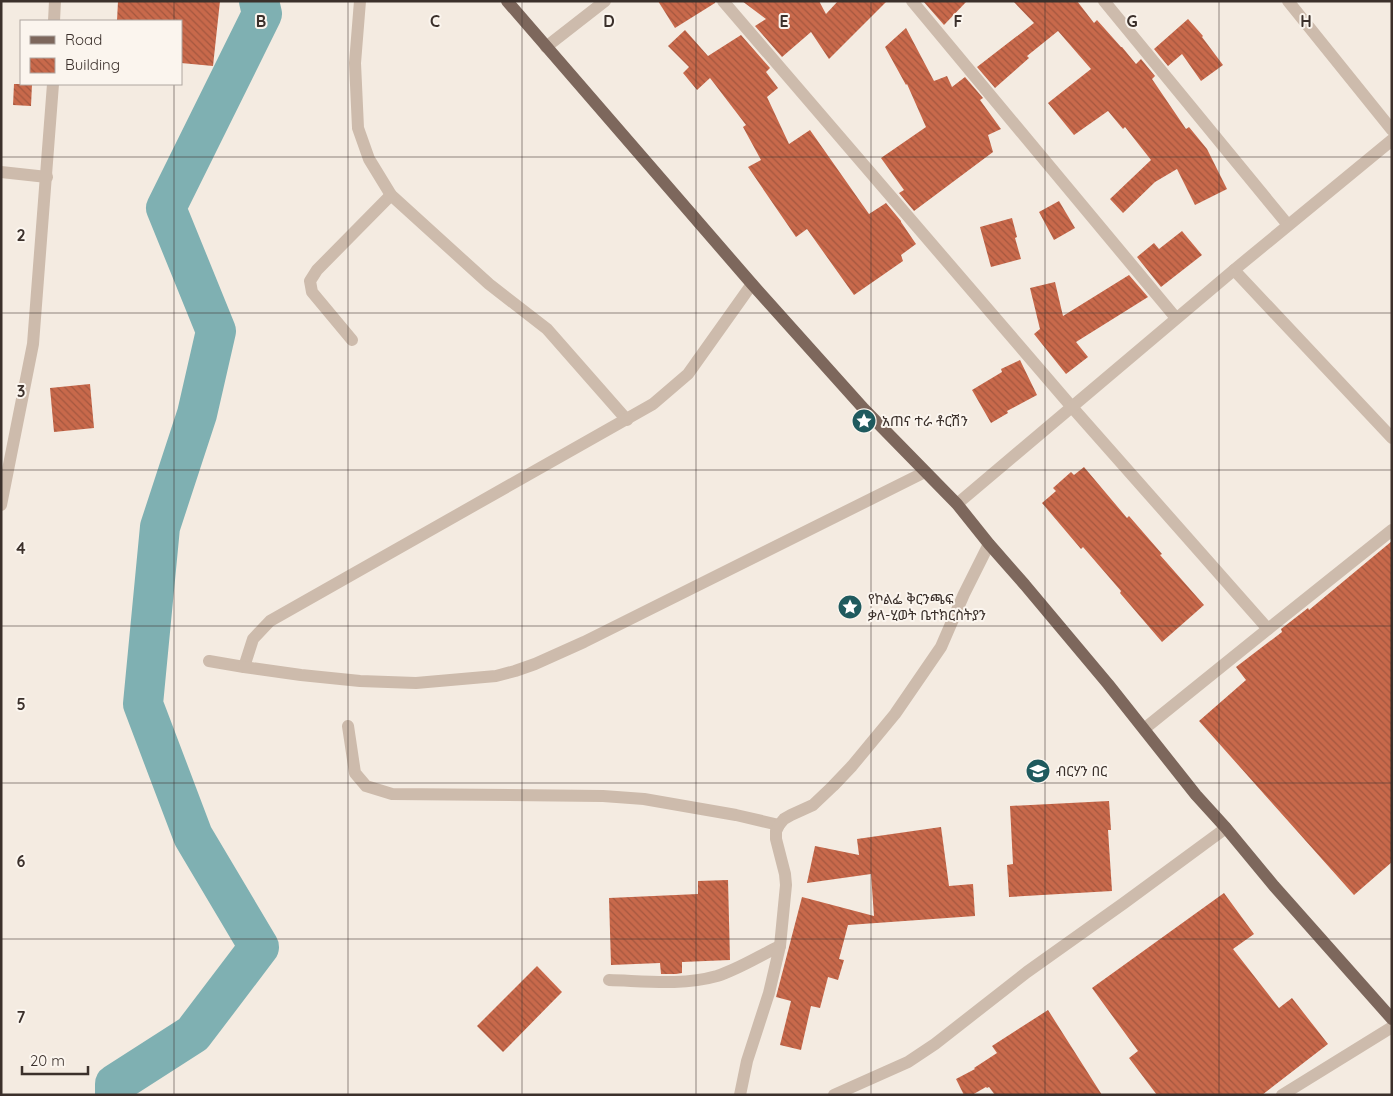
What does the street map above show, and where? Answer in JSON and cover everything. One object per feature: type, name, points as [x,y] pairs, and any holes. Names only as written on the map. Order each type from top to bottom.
[{"type":"main road","points":[[507,1],[752,284],[864,409],[957,504],[1196,795],[1392,1019]]},
{"type":"street","points":[[54,20],[55,1]]},
{"type":"street","points":[[360,1],[356,63],[358,128],[369,159],[391,195],[489,284],[547,329],[627,420]]},
{"type":"street","points":[[546,47],[605,1]]},
{"type":"street","points":[[723,1],[1072,406],[1268,628]]},
{"type":"street","points":[[912,1],[1176,318]]},
{"type":"street","points":[[1104,1],[1288,225]]},
{"type":"street","points":[[1288,1],[1392,130]]},
{"type":"street","points":[[1,505],[33,344],[53,85]]},
{"type":"street","points":[[957,504],[1176,318],[1392,140]]},
{"type":"street","points":[[1,172],[46,177]]},
{"type":"street","points":[[352,340],[312,292],[310,281],[317,270],[391,195]]},
{"type":"street","points":[[1234,270],[1392,438]]},
{"type":"street","points":[[244,667],[253,639],[270,621],[653,404],[688,374],[752,284]]},
{"type":"street","points":[[209,661],[301,675],[360,681],[416,683],[496,676],[515,671],[584,642],[925,472]]},
{"type":"street","points":[[1144,730],[1268,628],[1392,530]]},
{"type":"street","points":[[740,1095],[747,1061],[769,993],[780,946],[786,884],[776,831],[791,815],[813,805],[820,799],[852,766],[896,714],[942,647],[964,594],[989,544]]},
{"type":"street","points":[[348,726],[355,773],[366,786],[392,794],[602,796],[644,799],[727,813],[779,826]]},
{"type":"street","points":[[834,1095],[908,1062],[935,1044],[1027,972],[1124,904],[1226,828]]},
{"type":"street","points":[[609,980],[659,982],[699,980],[727,972],[780,946]]},
{"type":"street","points":[[1282,1095],[1392,1027]]},
{"type":"building","points":[[118,1],[220,1],[213,66],[182,63],[182,20],[117,20]]},
{"type":"building","points":[[658,1],[715,1],[715,3],[675,28]]},
{"type":"building","points":[[742,1],[819,1],[826,14],[838,1],[887,1],[829,59],[811,32],[782,57],[755,26],[766,19]]},
{"type":"building","points":[[923,1],[967,1],[944,25]]},
{"type":"building","points":[[1013,1],[1077,1],[1094,23],[1097,20],[1136,64],[1141,59],[1155,76],[1152,79],[1186,129],[1189,127],[1207,149],[1227,189],[1195,205],[1177,169],[1155,182],[1123,213],[1110,199],[1151,160],[1125,127],[1123,129],[1108,111],[1074,135],[1048,103],[1091,69],[1058,31],[1027,56],[1029,58],[995,88],[977,67],[1034,23]]},
{"type":"building","points":[[1188,19],[1203,36],[1223,65],[1201,81],[1182,54],[1168,66],[1154,49]]},
{"type":"building","points":[[906,28],[934,81],[947,76],[952,87],[965,77],[983,98],[980,100],[1001,129],[988,135],[993,152],[914,211],[899,193],[904,190],[881,158],[926,127],[907,84],[885,47]]},
{"type":"building","points":[[685,30],[708,56],[741,35],[770,68],[766,72],[778,88],[767,97],[789,144],[810,130],[869,214],[886,203],[916,244],[901,255],[903,261],[854,295],[807,229],[796,237],[748,167],[761,160],[743,127],[746,125],[710,78],[697,90],[683,73],[689,67],[668,46]]},
{"type":"building","points":[[14,84],[32,85],[31,106],[13,105]]},
{"type":"building","points":[[1059,201],[1075,228],[1054,240],[1039,212]]},
{"type":"building","points":[[1012,218],[1021,259],[991,267],[980,227]]},
{"type":"building","points":[[1182,231],[1202,255],[1161,287],[1137,257],[1154,243],[1159,249]]},
{"type":"building","points":[[1129,275],[1148,297],[1076,342],[1088,357],[1066,374],[1034,334],[1040,329],[1030,288],[1055,282],[1063,316]]},
{"type":"building","points":[[1020,360],[1037,395],[1007,411],[1008,413],[991,423],[972,390],[1002,372],[1001,369]]},
{"type":"building","points":[[90,384],[94,428],[54,432],[50,388]]},
{"type":"building","points":[[1084,467],[1127,518],[1129,516],[1204,605],[1162,642],[1120,593],[1121,591],[1083,547],[1081,549],[1042,503],[1056,491],[1053,488],[1071,472],[1074,475]]},
{"type":"building","points":[[1392,541],[1392,862],[1354,895],[1199,721],[1246,680],[1236,667],[1282,632],[1281,629],[1308,608],[1309,610]]},
{"type":"building","points":[[1109,801],[1111,830],[1108,830],[1112,891],[1009,897],[1007,865],[1013,864],[1010,806]]},
{"type":"building","points":[[941,827],[949,886],[973,884],[975,916],[848,925],[839,959],[844,960],[838,980],[828,977],[820,1008],[811,1006],[801,1050],[780,1045],[791,1001],[776,997],[802,897],[874,916],[871,874],[807,883],[815,846],[859,855],[857,839]]},
{"type":"building","points":[[728,880],[730,960],[682,962],[682,973],[676,974],[661,974],[660,963],[611,965],[609,898],[698,894],[698,881]]},
{"type":"building","points":[[1224,893],[1254,934],[1233,949],[1279,1008],[1292,998],[1328,1044],[1262,1095],[1157,1095],[1129,1058],[1138,1051],[1092,988]]},
{"type":"building","points":[[537,966],[562,992],[503,1052],[477,1026]]},
{"type":"building","points":[[1048,1010],[1102,1095],[995,1095],[989,1087],[986,1087],[972,1095],[964,1095],[956,1079],[975,1069],[997,1053],[992,1046]]},
{"type":"waterway","points":[[115,1095],[115,1084],[193,1034],[259,947],[193,836],[143,704],[160,527],[197,414],[216,331],[166,208],[262,14],[259,1]]},
{"type":"place","name":"አጠና ተራ ቶርሽን","points":[[864,421]]},
{"type":"place","name":"የኮልፌ ቅርንጫፍ ቃለ-ሂወት ቤተክርስትያን","points":[[850,607]]},
{"type":"place","name":"ብርሃን በር","points":[[1038,771]]}]
